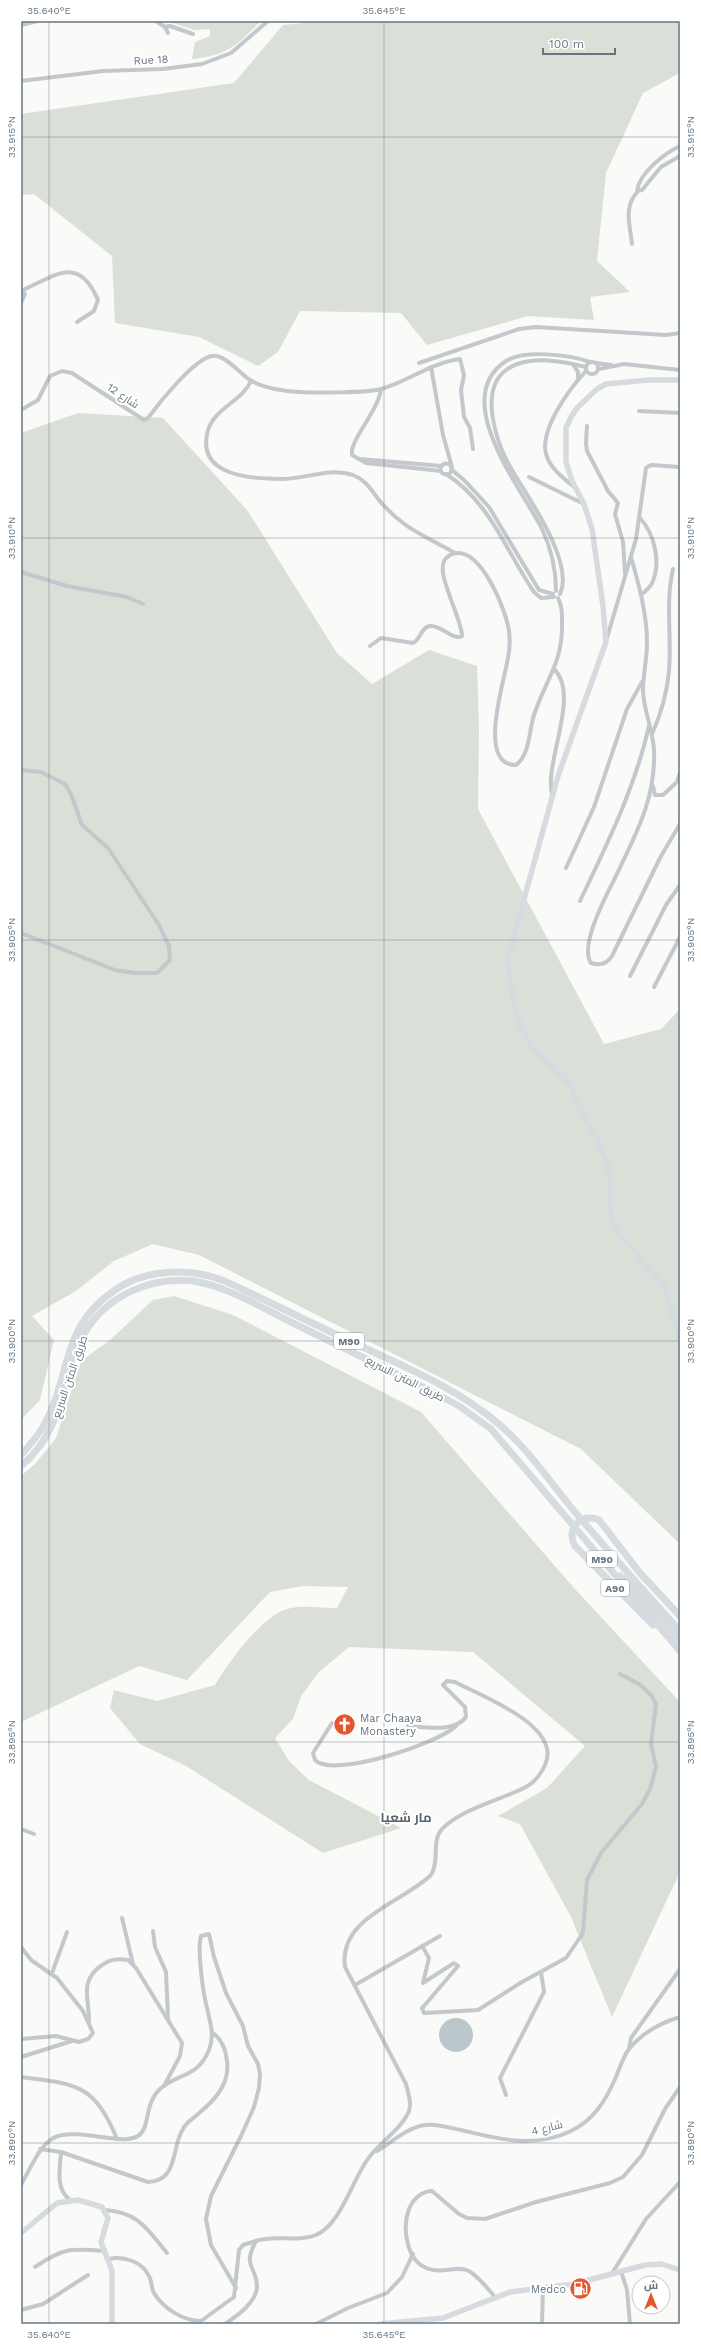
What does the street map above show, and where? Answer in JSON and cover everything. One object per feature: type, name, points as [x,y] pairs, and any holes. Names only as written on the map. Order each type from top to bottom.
[{"type":"highway","name":"طريق المتن السريع","points":[[21,1455],[43,1427],[54,1401],[69,1346],[80,1325],[96,1306],[118,1288],[140,1278],[178,1271],[201,1274],[231,1284],[466,1400],[502,1426],[607,1551],[680,1631]]},
{"type":"highway","name":"طريق المتن السريع","points":[[21,1466],[43,1443],[54,1422],[78,1347],[84,1333],[101,1311],[121,1296],[151,1284],[181,1280],[194,1281],[227,1291],[431,1391],[474,1416],[492,1429],[504,1441],[523,1467],[680,1651]]},
{"type":"highway","name":"A90","points":[[640,1573],[599,1520],[591,1517],[581,1519],[572,1529],[572,1541],[641,1615],[662,1630]]},
{"type":"highway","name":"A90","points":[[607,1551],[612,1552],[632,1571],[640,1573]]},
{"type":"highway","points":[[640,1573],[680,1616]]},
{"type":"highway","name":"A90","points":[[616,1575],[625,1579],[632,1585],[680,1640]]},
{"type":"main road","points":[[680,380],[649,380],[606,384],[597,389],[577,408],[570,417],[566,428],[564,453],[575,488],[584,504],[592,529],[603,606],[606,642],[553,794],[508,954],[508,967],[515,1008],[521,1028],[532,1047],[570,1084],[608,1165],[610,1176],[610,1208],[612,1223],[618,1233],[664,1287],[680,1339]]},
{"type":"main road","points":[[21,2233],[51,2206],[70,2200],[93,2203],[105,2210],[108,2218],[101,2237],[104,2251],[109,2259],[112,2271],[112,2324]]},
{"type":"main road","points":[[380,2324],[443,2318],[495,2297],[543,2287],[574,2284],[654,2264],[680,2270]]},
{"type":"street","points":[[21,25],[38,21]]},
{"type":"street","points":[[156,21],[165,27],[168,33]]},
{"type":"street","name":"Rue 18","points":[[21,81],[103,71],[162,69],[202,64],[231,53],[268,21]]},
{"type":"street","points":[[165,27],[170,26],[193,34]]},
{"type":"street","points":[[638,191],[640,183],[656,162],[680,146]]},
{"type":"street","points":[[632,244],[628,209],[633,197],[638,191],[642,190],[662,167],[680,156]]},
{"type":"street","points":[[21,303],[25,294],[22,289],[64,271],[75,272],[85,279],[98,300],[94,311],[77,322]]},
{"type":"street","points":[[419,362],[519,329],[536,327],[666,335],[680,333]]},
{"type":"street","points":[[473,449],[470,428],[464,417],[461,390],[464,377],[461,360],[431,367],[381,389],[306,392],[285,391],[251,380],[247,388],[214,418],[208,431],[208,450],[212,461],[220,470],[246,476],[282,479],[333,472],[354,476],[366,483],[379,501],[407,528],[455,553],[460,553],[471,559],[488,578],[502,602],[507,620],[510,647],[496,712],[497,754],[504,762],[516,765],[523,759],[534,714],[555,670],[562,640],[561,607],[556,595],[554,570],[542,531],[498,452],[487,419],[486,398],[488,385],[502,364],[520,355],[563,356],[596,363],[614,365],[642,364],[680,370]]},
{"type":"street","name":"شارع 12","points":[[21,410],[38,400],[50,376],[57,372],[72,374],[144,420],[148,418],[179,382],[202,360],[210,356],[221,357],[251,380]]},
{"type":"street","points":[[447,452],[442,467],[446,474],[464,488],[478,502],[495,525],[534,592],[541,598],[556,595],[562,585],[560,569],[547,529],[504,454],[494,423],[492,392],[501,375],[515,364],[536,361],[573,364],[594,374],[599,369],[614,365]]},
{"type":"street","points":[[575,488],[556,470],[548,460],[546,452],[550,426],[560,403],[587,371],[590,362]]},
{"type":"street","points":[[596,363],[599,369]]},
{"type":"street","points":[[573,364],[580,379]]},
{"type":"street","points":[[431,367],[447,452],[452,469]]},
{"type":"street","points":[[381,389],[373,414],[353,444],[352,455],[359,459],[377,459],[442,467],[448,464],[486,504],[539,590],[556,595]]},
{"type":"street","points":[[639,411],[680,413]]},
{"type":"street","points":[[587,426],[587,451],[608,491],[618,503],[615,514],[623,542],[626,576]]},
{"type":"street","points":[[606,642],[631,557],[640,518],[648,466],[680,467]]},
{"type":"street","points":[[446,474],[452,469]]},
{"type":"street","points":[[529,477],[584,504]]},
{"type":"street","points":[[640,518],[650,533],[655,550],[654,580],[641,595]]},
{"type":"street","points":[[542,531],[547,529]]},
{"type":"street","points":[[510,551],[514,548]]},
{"type":"street","points":[[370,646],[381,638],[413,643],[417,641],[422,630],[431,626],[440,627],[455,637],[462,636],[445,582],[443,568],[446,558],[455,553]]},
{"type":"street","points":[[631,557],[641,595],[647,642],[643,681],[645,713],[652,734],[654,755],[652,784],[643,822],[624,857],[591,935],[587,951],[591,963],[597,965],[604,964],[612,956],[655,868],[680,824]]},
{"type":"street","points":[[554,570],[560,569]]},
{"type":"street","points":[[652,734],[664,703],[669,672],[668,592],[673,569]]},
{"type":"street","points":[[21,572],[67,586],[127,597],[143,604]]},
{"type":"street","points":[[553,794],[551,784],[559,735],[563,692],[560,677],[555,670]]},
{"type":"street","points":[[566,868],[594,807],[627,709],[643,681]]},
{"type":"street","points":[[580,901],[618,822],[628,795],[649,725]]},
{"type":"street","points":[[21,770],[41,772],[65,784],[71,794],[82,825],[108,848],[159,925],[169,946],[170,960],[158,973],[122,971],[21,933]]},
{"type":"street","points":[[652,784],[655,795],[663,795],[677,782],[680,773]]},
{"type":"street","points":[[630,976],[666,905],[680,885]]},
{"type":"street","points":[[654,987],[680,938]]},
{"type":"street","points":[[422,1946],[429,1958],[423,1983],[454,1963],[458,1966],[422,2008],[424,2013],[478,2010],[566,1958],[577,1943],[583,1933],[587,1880],[601,1853],[642,1804],[650,1789],[656,1767],[651,1744],[656,1704],[652,1695],[639,1684],[620,1674]]},
{"type":"street","points":[[109,2259],[124,2258],[139,2265],[147,2273],[154,2292],[164,2306],[176,2313],[196,2321],[205,2320],[234,2297],[239,2250],[243,2245],[266,2237],[291,2239],[317,2235],[331,2222],[353,2191],[361,2169],[407,2114],[410,2099],[406,2084],[348,1974],[344,1962],[345,1947],[355,1929],[431,1875],[435,1864],[438,1835],[445,1826],[474,1810],[530,1784],[540,1775],[546,1763],[546,1742],[537,1729],[493,1702],[455,1682],[447,1681],[443,1685],[462,1703],[467,1712],[463,1722],[443,1735],[385,1757],[360,1763],[321,1764],[315,1760],[313,1753],[332,1723]]},
{"type":"street","points":[[408,1726],[456,1726]]},
{"type":"street","points":[[21,1829],[34,1834]]},
{"type":"street","points":[[122,1918],[133,1964]]},
{"type":"street","points":[[153,1931],[155,1947],[166,1972],[168,2018]]},
{"type":"street","points":[[52,1973],[66,1932]]},
{"type":"street","points":[[163,2087],[195,2071],[201,2064],[209,2049],[212,2032],[206,2002],[200,1952],[200,1939],[204,1934],[211,1936],[214,1957],[226,1993],[243,2026],[248,2046],[256,2060],[260,2074],[259,2088],[252,2112],[211,2196],[206,2219],[211,2245],[236,2288]]},
{"type":"street","points":[[355,1985],[440,1936]]},
{"type":"street","points":[[21,1947],[31,1960],[52,1973],[78,2003],[93,2030],[92,2036],[84,2041],[56,2036],[21,2039]]},
{"type":"street","points":[[21,2185],[40,2149],[51,2138],[60,2134],[117,2139],[134,2138],[141,2133],[145,2127],[151,2099],[163,2087],[180,2056],[182,2047],[168,2018],[133,1964],[128,1960],[115,1959],[104,1963],[92,1973],[87,1986],[89,2021]]},
{"type":"street","points":[[629,2050],[632,2038],[680,1969]]},
{"type":"street","points":[[506,2096],[500,2078],[544,1992],[541,1972]]},
{"type":"street","name":"شارع 4","points":[[373,2153],[415,2128],[426,2125],[441,2126],[516,2142],[546,2139],[570,2132],[585,2123],[601,2106],[629,2050],[650,2030],[680,2017]]},
{"type":"street","points":[[40,2149],[61,2152],[148,2182],[159,2180],[168,2172],[175,2159],[179,2136],[184,2126],[216,2096],[226,2081],[226,2053],[220,2040],[212,2032]]},
{"type":"street","points":[[21,2057],[73,2040]]},
{"type":"street","points":[[21,2077],[68,2084],[84,2090],[101,2109],[117,2139]]},
{"type":"street","points":[[495,2297],[470,2271],[461,2269],[429,2270],[418,2263],[406,2235],[406,2219],[411,2204],[425,2191],[432,2191],[441,2197],[459,2214],[468,2218],[485,2219],[536,2202],[610,2183],[623,2177],[642,2155],[665,2109],[680,2088]]},
{"type":"street","points":[[61,2152],[60,2185],[62,2191],[70,2200]]},
{"type":"street","points":[[611,2275],[646,2219],[680,2182]]},
{"type":"street","points":[[105,2210],[118,2211],[135,2218],[167,2252]]},
{"type":"street","points":[[225,2324],[239,2314],[255,2293],[256,2282],[250,2258],[251,2251],[256,2241]]},
{"type":"street","points":[[35,2267],[57,2252],[65,2250],[104,2251]]},
{"type":"street","points":[[316,2324],[348,2308],[387,2293],[402,2276],[413,2254]]},
{"type":"street","points":[[621,2272],[627,2290],[630,2324]]},
{"type":"street","points":[[21,2310],[43,2304],[88,2275]]},
{"type":"street","points":[[542,2324],[543,2287]]},
{"type":"shaded area","points":[[167,21],[261,21],[231,48],[214,55],[192,59],[195,42],[210,36],[210,29],[194,30]]},
{"type":"shaded area","points":[[328,21],[680,21],[680,73],[643,93],[606,173],[597,261],[630,292],[590,297],[594,320],[528,316],[427,345],[401,313],[300,311],[278,352],[258,366],[199,337],[115,323],[112,256],[34,194],[21,195],[21,114],[234,83],[283,25]]},
{"type":"shaded area","points":[[78,413],[163,418],[247,510],[337,653],[372,684],[429,650],[477,666],[479,727],[478,809],[604,1044],[661,1029],[680,1009],[680,1544],[581,1449],[199,1255],[153,1244],[114,1261],[76,1291],[32,1316],[54,1340],[40,1400],[21,1420],[21,433]]},
{"type":"shaded area","points":[[174,1296],[233,1315],[421,1412],[574,1588],[680,1702],[680,1872],[612,2017],[571,1917],[520,1824],[498,1816],[547,1788],[585,1746],[473,1652],[349,1647],[319,1672],[301,1696],[293,1719],[275,1738],[289,1761],[309,1780],[401,1828],[323,1853],[186,1766],[140,1744],[110,1708],[114,1690],[157,1701],[215,1685],[238,1652],[258,1628],[269,1619],[280,1612],[296,1607],[337,1608],[348,1587],[303,1586],[270,1592],[187,1680],[139,1666],[21,1722],[21,1476],[36,1463],[56,1438],[81,1361],[110,1340],[153,1300]]},
{"type":"shaded area","points":[[459,2018],[468,2023],[472,2028],[472,2042],[468,2047],[463,2051],[453,2052],[449,2051],[440,2042],[439,2032],[440,2028],[449,2019]]},
{"type":"place","name":"Mar Chaaya Monastery","points":[[345,1724]]},
{"type":"place","name":"Medco","points":[[581,2289]]},
{"type":"district","name":"مار شعيا","points":[[406,1817]]}]
